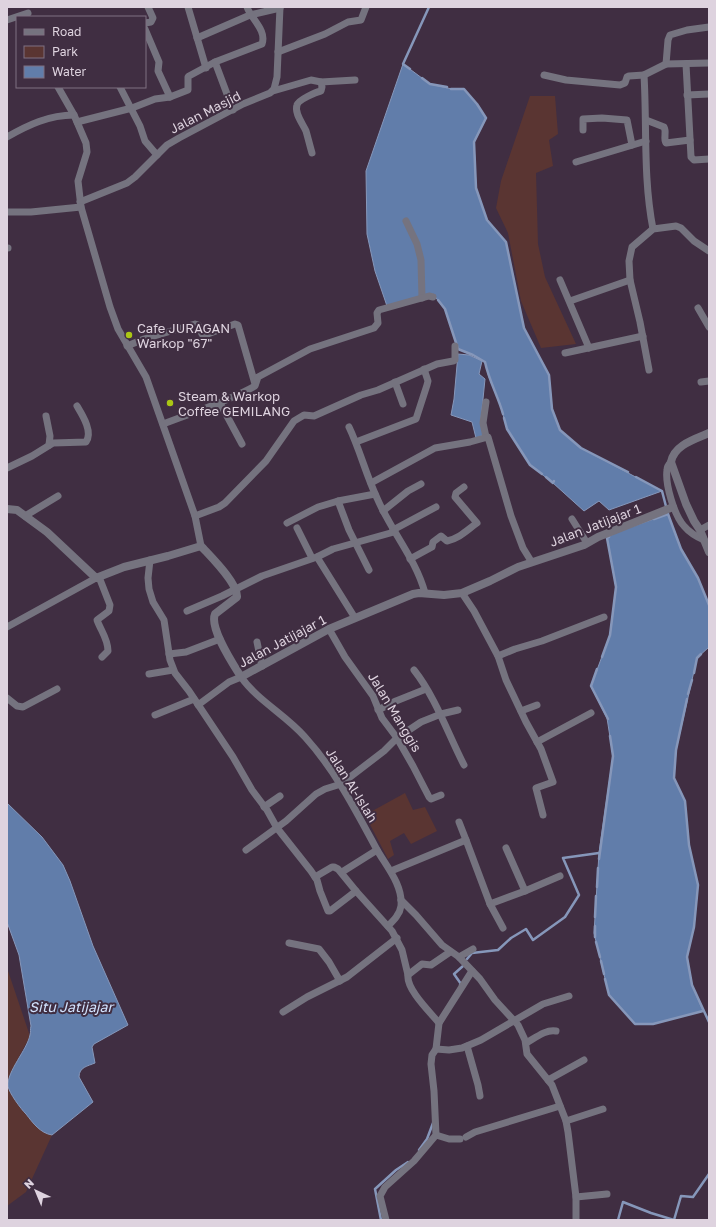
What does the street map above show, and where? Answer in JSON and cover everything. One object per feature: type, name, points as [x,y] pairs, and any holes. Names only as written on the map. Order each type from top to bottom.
[{"type":"street","points":[[146,23],[151,22],[153,18],[148,7]]},
{"type":"street","points":[[188,7],[206,68]]},
{"type":"street","points":[[77,122],[132,108],[155,99],[170,97],[188,90],[188,77],[214,62],[262,44],[264,39],[262,33],[250,15],[247,7]]},
{"type":"street","points":[[197,38],[250,15],[280,7],[277,83],[273,91]]},
{"type":"street","points":[[278,52],[325,34],[348,22],[361,20],[366,7]]},
{"type":"street","points":[[18,16],[28,12]]},
{"type":"street","points":[[666,64],[670,34],[709,27]]},
{"type":"street","points":[[146,31],[159,62],[158,71],[170,97]]},
{"type":"street","points":[[214,62],[233,110]]},
{"type":"street","points":[[544,75],[566,80],[620,85],[625,83],[627,77],[629,76],[644,75],[666,64],[709,63]]},
{"type":"street","points":[[686,64],[692,159],[709,159]]},
{"type":"street","points":[[644,75],[648,199],[653,229]]},
{"type":"street","name":"Jalan Masjid","points":[[7,212],[31,212],[80,204],[127,183],[167,145],[243,104],[265,97],[273,91],[311,80],[321,82],[355,80]]},
{"type":"street","points":[[312,153],[296,107],[298,102],[316,92],[321,91],[321,82]]},
{"type":"street","points":[[60,88],[74,115],[86,143],[87,152],[78,181],[80,204],[110,307],[118,329],[146,377],[195,516],[201,546],[236,589]]},
{"type":"street","points":[[121,88],[132,108],[145,141],[157,155]]},
{"type":"street","points":[[687,95],[709,94]]},
{"type":"street","points":[[7,137],[54,116],[74,115]]},
{"type":"street","points":[[584,130],[584,119],[602,118],[627,120],[632,145]]},
{"type":"street","points":[[646,120],[665,128],[666,143],[690,140]]},
{"type":"street","points":[[576,162],[646,141]]},
{"type":"street","points":[[406,221],[416,244],[420,260],[422,298]]},
{"type":"street","points":[[649,370],[630,280],[629,261],[632,247],[653,229],[679,226],[694,241],[709,251]]},
{"type":"street","points":[[560,280],[589,348]]},
{"type":"street","points":[[570,301],[630,280]]},
{"type":"street","points":[[163,424],[220,403],[255,386],[258,377],[310,349],[374,328],[378,323],[378,311],[422,298],[433,297]]},
{"type":"street","points":[[698,308],[709,327]]},
{"type":"street","points":[[127,346],[144,339],[195,324],[198,325],[202,334],[205,335],[235,324],[238,326],[255,386]]},
{"type":"street","points":[[565,353],[643,336]]},
{"type":"street","points":[[195,516],[219,507],[225,503],[266,460],[294,421],[300,417],[304,415],[314,416],[361,395],[378,390],[424,369],[454,360],[455,346]]},
{"type":"street","points":[[356,442],[416,419],[428,381],[424,369]]},
{"type":"street","points":[[701,382],[709,381]]},
{"type":"street","points":[[395,382],[402,404]]},
{"type":"street","points":[[486,402],[483,423],[486,437],[489,438],[500,482],[511,516],[523,548],[531,561]]},
{"type":"street","points":[[220,403],[242,444]]},
{"type":"street","points":[[7,468],[32,456],[49,445],[86,442],[88,440],[88,434],[86,425],[78,406]]},
{"type":"street","points":[[46,416],[50,436],[49,445]]},
{"type":"street","points":[[349,427],[375,494],[420,577],[425,593]]},
{"type":"street","points":[[704,540],[684,526],[669,509],[667,469],[676,450],[689,441],[709,433]]},
{"type":"street","points":[[371,483],[435,448],[470,442],[486,437]]},
{"type":"street","points":[[671,460],[686,504],[700,530],[709,552]]},
{"type":"street","points":[[383,511],[408,491],[421,484]]},
{"type":"street","points":[[410,559],[432,547],[433,542],[441,536],[447,541],[451,540],[462,536],[477,523],[455,497],[456,493],[464,487]]},
{"type":"street","points":[[287,523],[312,510],[338,501],[375,494]]},
{"type":"street","points":[[24,516],[58,496]]},
{"type":"street","points":[[338,501],[355,544],[369,570]]},
{"type":"street","points":[[188,611],[262,576],[314,558],[333,549],[355,544],[394,531],[436,507]]},
{"type":"street","points":[[7,509],[17,510],[47,532],[97,577],[110,605],[108,611],[97,620],[104,633],[108,647],[108,651],[102,657]]},
{"type":"street","name":"Jalan Jatijajar 1","points":[[236,589],[236,598],[217,611],[213,622],[220,639],[240,677],[329,629],[413,594],[425,593],[444,595],[462,593],[531,561],[562,553],[669,509]]},
{"type":"street","points":[[572,518],[587,543]]},
{"type":"street","points":[[700,530],[709,525]]},
{"type":"street","points":[[298,528],[314,558],[355,618]]},
{"type":"street","points":[[7,627],[97,577],[124,567],[201,546]]},
{"type":"street","points":[[150,560],[148,578],[149,589],[153,602],[163,618],[173,670],[233,757],[252,790],[277,828],[315,877],[328,911],[356,891]]},
{"type":"street","points":[[462,593],[498,656],[506,680],[542,749],[553,782],[536,788],[543,815]]},
{"type":"street","points":[[498,656],[604,617]]},
{"type":"street","name":"Jalan Manggis","points":[[329,629],[345,657],[373,696],[382,718],[397,738],[429,797],[431,799],[441,795]]},
{"type":"street","points":[[169,654],[186,652],[220,639]]},
{"type":"street","points":[[256,642],[262,666]]},
{"type":"street","points":[[149,674],[173,670]]},
{"type":"street","points":[[414,670],[441,714],[452,742],[464,765]]},
{"type":"street","points":[[155,715],[196,702],[240,677]]},
{"type":"street","name":"Jalan Al-Islah","points":[[240,677],[248,687],[278,711],[304,736],[341,784],[377,850],[391,871],[401,900]]},
{"type":"street","points":[[7,698],[17,706],[23,707],[57,689]]},
{"type":"street","points":[[378,710],[426,689]]},
{"type":"street","points":[[521,711],[537,704]]},
{"type":"street","points":[[246,850],[277,828],[316,794],[325,789],[341,784],[384,752],[397,738],[421,722],[441,714],[458,710]]},
{"type":"street","points":[[537,742],[591,713]]},
{"type":"street","points":[[264,807],[280,796]]},
{"type":"street","points":[[459,822],[490,904],[503,928]]},
{"type":"street","points":[[391,871],[466,840]]},
{"type":"street","points":[[506,848],[525,891]]},
{"type":"street","points":[[342,872],[377,850]]},
{"type":"street","points":[[315,877],[332,867],[336,867],[388,926],[397,938],[407,966],[407,978],[411,988],[439,1023]]},
{"type":"street","points":[[490,904],[560,876]]},
{"type":"street","points":[[388,926],[398,915],[401,900]]},
{"type":"street","points":[[401,900],[442,945],[459,957],[480,979],[495,1000],[522,1032],[526,1043],[527,1054],[552,1085],[566,1121],[576,1197],[576,1220]]},
{"type":"street","points":[[283,1012],[356,970],[397,938]]},
{"type":"street","points":[[289,943],[319,949],[340,980]]},
{"type":"street","points":[[459,957],[473,949]]},
{"type":"street","points":[[408,975],[422,964],[431,965],[450,952]]},
{"type":"street","points":[[386,1220],[380,1196],[385,1187],[414,1161],[436,1135],[431,1064],[432,1055],[436,1049],[439,1023],[472,971]]},
{"type":"street","points":[[436,1049],[448,1050],[467,1046],[481,1040],[543,1004],[569,996]]},
{"type":"street","points":[[526,1043],[550,1030],[556,1032]]},
{"type":"street","points":[[467,1046],[480,1096]]},
{"type":"street","points":[[548,1080],[584,1060]]},
{"type":"street","points":[[436,1135],[449,1139],[463,1138],[475,1132],[560,1106]]},
{"type":"street","points":[[566,1121],[603,1109]]},
{"type":"street","points":[[576,1197],[607,1194]]},
{"type":"green space","points":[[530,96],[555,96],[558,134],[549,140],[553,166],[536,173],[538,244],[545,277],[576,344],[541,348],[521,301],[508,233],[496,208],[501,181]]},
{"type":"green space","points":[[405,793],[413,810],[425,807],[437,831],[411,844],[404,833],[390,841],[394,855],[388,859],[365,815]]},
{"type":"green space","points":[[7,968],[30,1036],[10,1075],[8,1086],[13,1097],[28,1117],[41,1130],[52,1135],[26,1192],[7,1206]]},
{"type":"water","points":[[403,64],[430,84],[452,89],[464,89],[477,104],[486,118],[474,142],[476,188],[487,220],[506,242],[524,328],[549,375],[552,409],[560,430],[581,448],[662,491],[609,510],[599,501],[584,511],[553,483],[530,465],[507,429],[485,362],[458,349],[445,309],[433,294],[387,306],[375,271],[367,234],[366,171]]},
{"type":"water","points":[[458,354],[469,355],[482,361],[479,374],[485,379],[481,419],[484,435],[476,438],[472,422],[451,415]]},
{"type":"water","points":[[668,514],[681,549],[698,578],[709,605],[709,647],[697,658],[676,750],[674,778],[685,801],[689,845],[698,885],[694,927],[687,957],[692,985],[703,1011],[653,1024],[635,1024],[609,995],[594,933],[599,853],[613,756],[607,718],[591,686],[610,635],[616,587],[607,538],[617,532]]},
{"type":"water","name":"Situ Jatijajar","points":[[7,803],[42,837],[63,865],[93,946],[128,1025],[94,1044],[92,1047],[95,1063],[82,1069],[79,1074],[79,1077],[93,1102],[52,1135],[40,1130],[34,1124],[16,1101],[8,1086],[14,1067],[28,1041],[31,1026],[19,955],[7,922]]},
{"type":"waterway","points":[[410,69],[403,64],[429,7]]},
{"type":"waterway","points":[[422,78],[430,84],[447,87]]},
{"type":"waterway","points":[[451,89],[464,89],[477,104],[486,118],[474,142],[476,188],[487,220],[506,242],[524,328],[549,375],[552,409],[560,430],[581,448],[628,472]]},
{"type":"waterway","points":[[438,300],[445,309],[458,349],[485,362],[503,414]]},
{"type":"waterway","points":[[504,418],[507,429],[530,465],[542,474]]},
{"type":"waterway","points":[[546,477],[553,483],[554,481]]},
{"type":"waterway","points":[[636,477],[662,491],[668,514],[681,549],[698,578],[709,605]]},
{"type":"waterway","points":[[654,519],[668,514]]},
{"type":"waterway","points":[[602,657],[610,635],[616,587],[607,538],[609,537]]},
{"type":"waterway","points":[[694,673],[697,658],[701,654]]},
{"type":"waterway","points":[[597,669],[591,686],[608,719]]},
{"type":"waterway","points":[[688,694],[692,680]]},
{"type":"waterway","points":[[687,699],[676,750],[674,778],[685,801],[689,845],[698,885],[694,927],[687,957],[692,985],[709,1022]]},
{"type":"waterway","points":[[599,859],[613,756],[610,736]]},
{"type":"waterway","points":[[467,959],[472,953],[498,950],[511,938],[526,929],[533,940],[565,917],[579,895],[563,858],[599,853]]},
{"type":"waterway","points":[[597,887],[598,868]]},
{"type":"waterway","points":[[595,917],[596,896]]},
{"type":"waterway","points":[[595,926],[595,937]]},
{"type":"waterway","points":[[596,942],[600,957]]},
{"type":"waterway","points":[[601,961],[604,974]]},
{"type":"waterway","points":[[460,985],[461,984],[454,974],[463,966]]},
{"type":"waterway","points":[[605,979],[609,995],[635,1024],[653,1024],[703,1011]]},
{"type":"waterway","points":[[419,1150],[427,1139],[433,1123]]},
{"type":"waterway","points":[[381,1220],[375,1189],[396,1170],[408,1162]]},
{"type":"waterway","points":[[618,1220],[623,1202],[674,1220],[681,1196],[693,1197],[709,1174]]},
{"type":"place","name":"Cafe JURAGAN Warkop \"67\"","points":[[129,335]]},
{"type":"place","name":"Steam & Warkop Coffee GEMILANG","points":[[170,403]]}]
